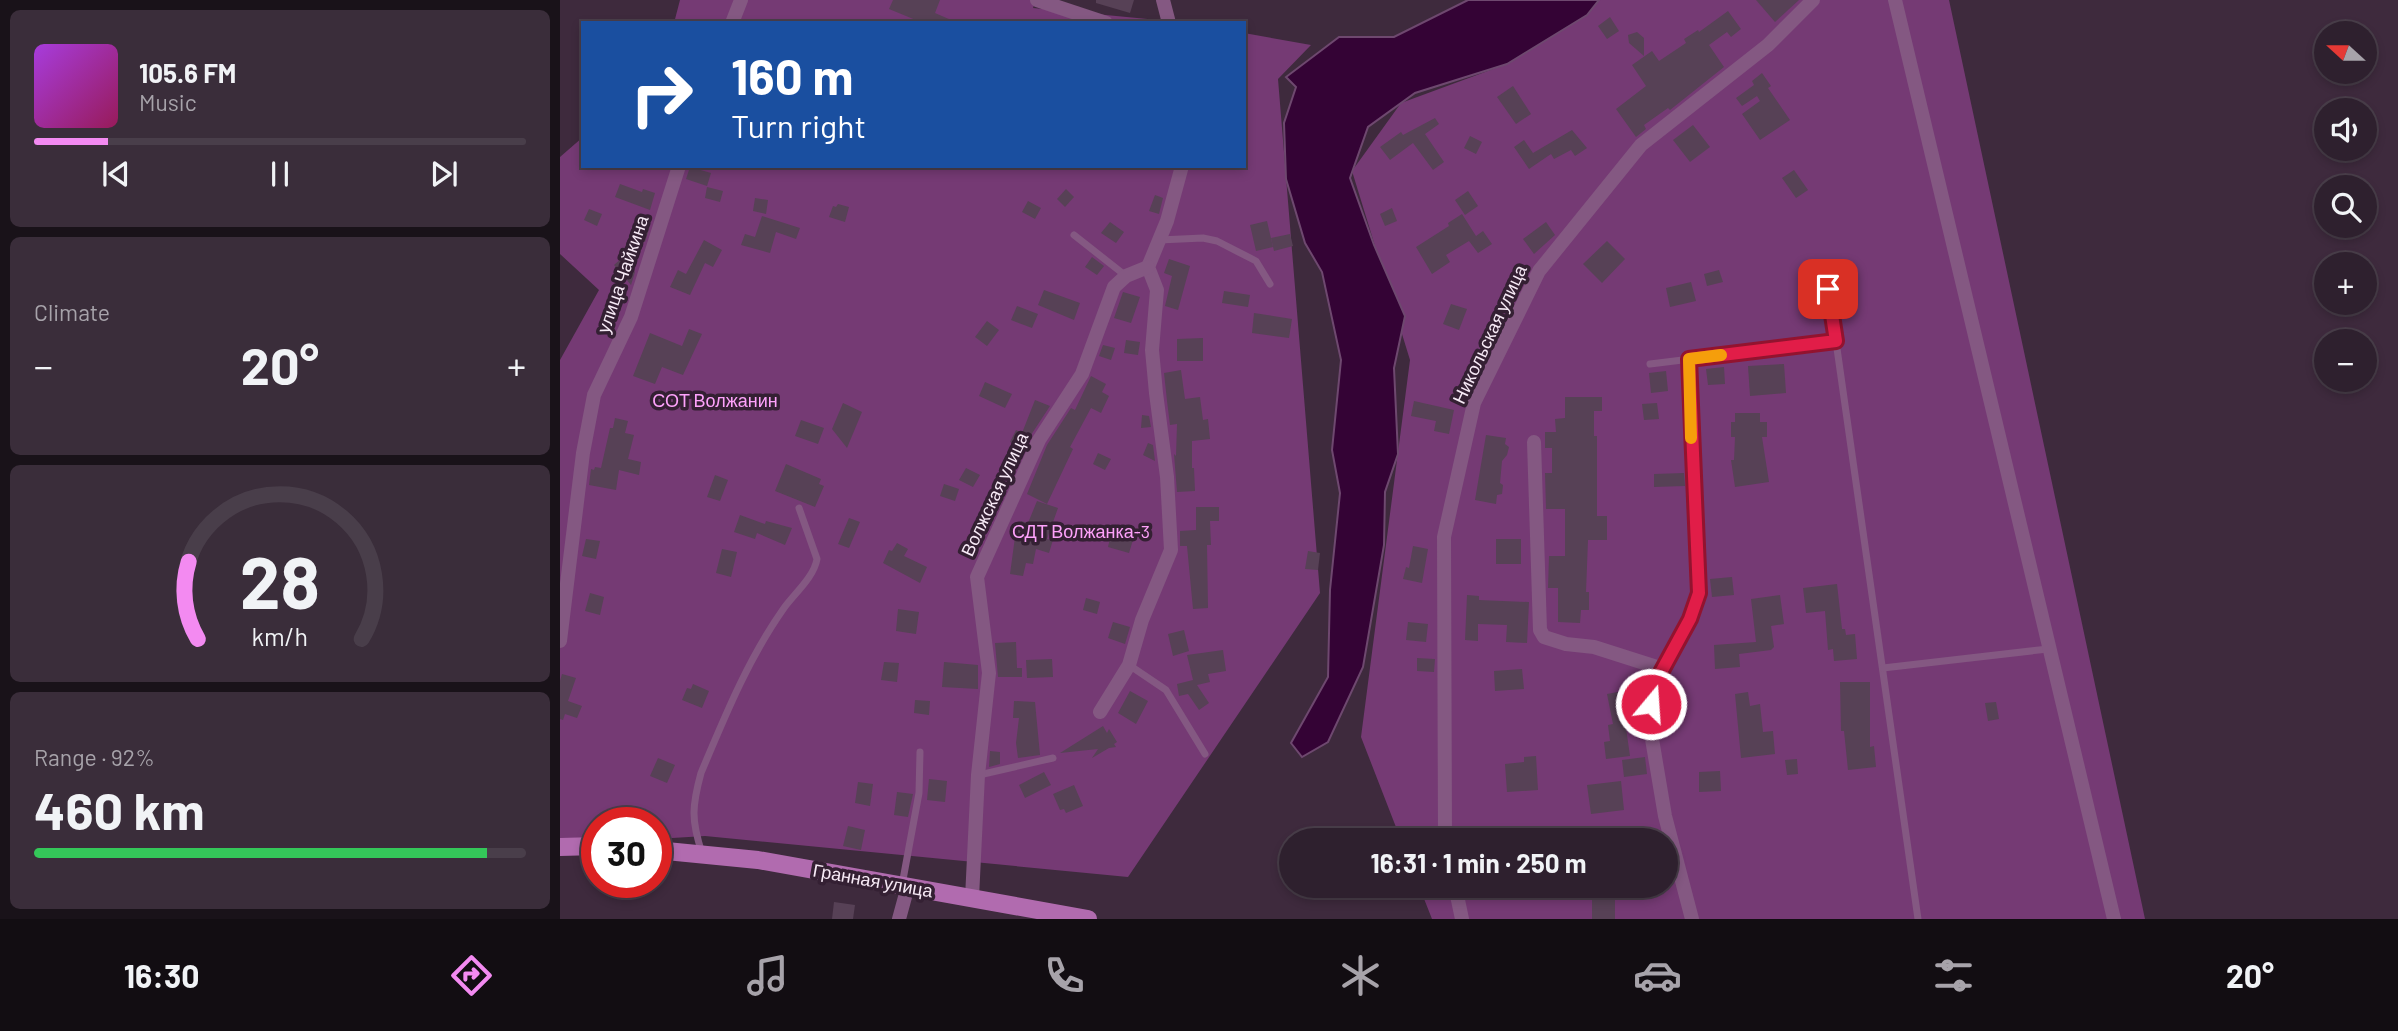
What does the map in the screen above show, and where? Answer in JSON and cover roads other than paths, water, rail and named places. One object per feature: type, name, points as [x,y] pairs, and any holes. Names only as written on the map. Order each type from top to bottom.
[{"type":"street","points":[[733,21],[741,0]]},
{"type":"street","points":[[1037,0],[1100,21]]},
{"type":"street","points":[[1163,0],[1168,21]]},
{"type":"street","name":"Никольская улица","points":[[1445,828],[1444,537],[1474,403],[1539,271],[1641,145],[1768,46],[1813,0]]},
{"type":"street","points":[[1895,0],[2113,919]]},
{"type":"street","name":"улица Чайкина","points":[[561,631],[583,453],[594,395],[631,317],[678,168]]},
{"type":"street","points":[[1100,712],[1129,665],[1142,620],[1171,550],[1167,477],[1152,350],[1157,290],[1148,267],[1181,168]]},
{"type":"street","points":[[1126,276],[1148,267]]},
{"type":"street","name":"Волжская улица","points":[[972,898],[978,775],[989,673],[976,577],[1039,440],[1082,374],[1114,288],[1126,276]]},
{"type":"street","points":[[1689,359],[1699,593],[1690,619],[1663,669],[1651,704],[1652,739],[1665,816],[1692,919]]},
{"type":"street","points":[[1534,442],[1540,630],[1544,637],[1566,644],[1594,647],[1663,669]]},
{"type":"street","points":[[560,846],[581,846]]},
{"type":"street","name":"Гранная улица","points":[[672,851],[758,860],[1088,919]]},
{"type":"street","points":[[899,919],[905,886]]},
{"type":"street","points":[[1458,898],[1462,919]]},
{"type":"lane","points":[[1074,235],[1126,276]]},
{"type":"lane","points":[[1159,240],[1217,241],[1256,261],[1270,284]]},
{"type":"lane","points":[[1825,264],[1918,919]]},
{"type":"lane","points":[[1650,364],[1836,341]]},
{"type":"lane","points":[[702,853],[693,826],[695,792],[701,773],[754,655],[783,609],[815,568],[817,559],[799,508]]},
{"type":"lane","points":[[1883,668],[2048,649]]},
{"type":"lane","points":[[1129,665],[1166,690],[1205,754]]},
{"type":"lane","points":[[905,886],[919,793],[920,752]]},
{"type":"lane","points":[[978,775],[1053,758]]},
{"type":"park label","name":"СОТ Волжанин","points":[[715,400]]},
{"type":"park label","name":"СДТ Волжанка-3","points":[[1081,531]]}]
